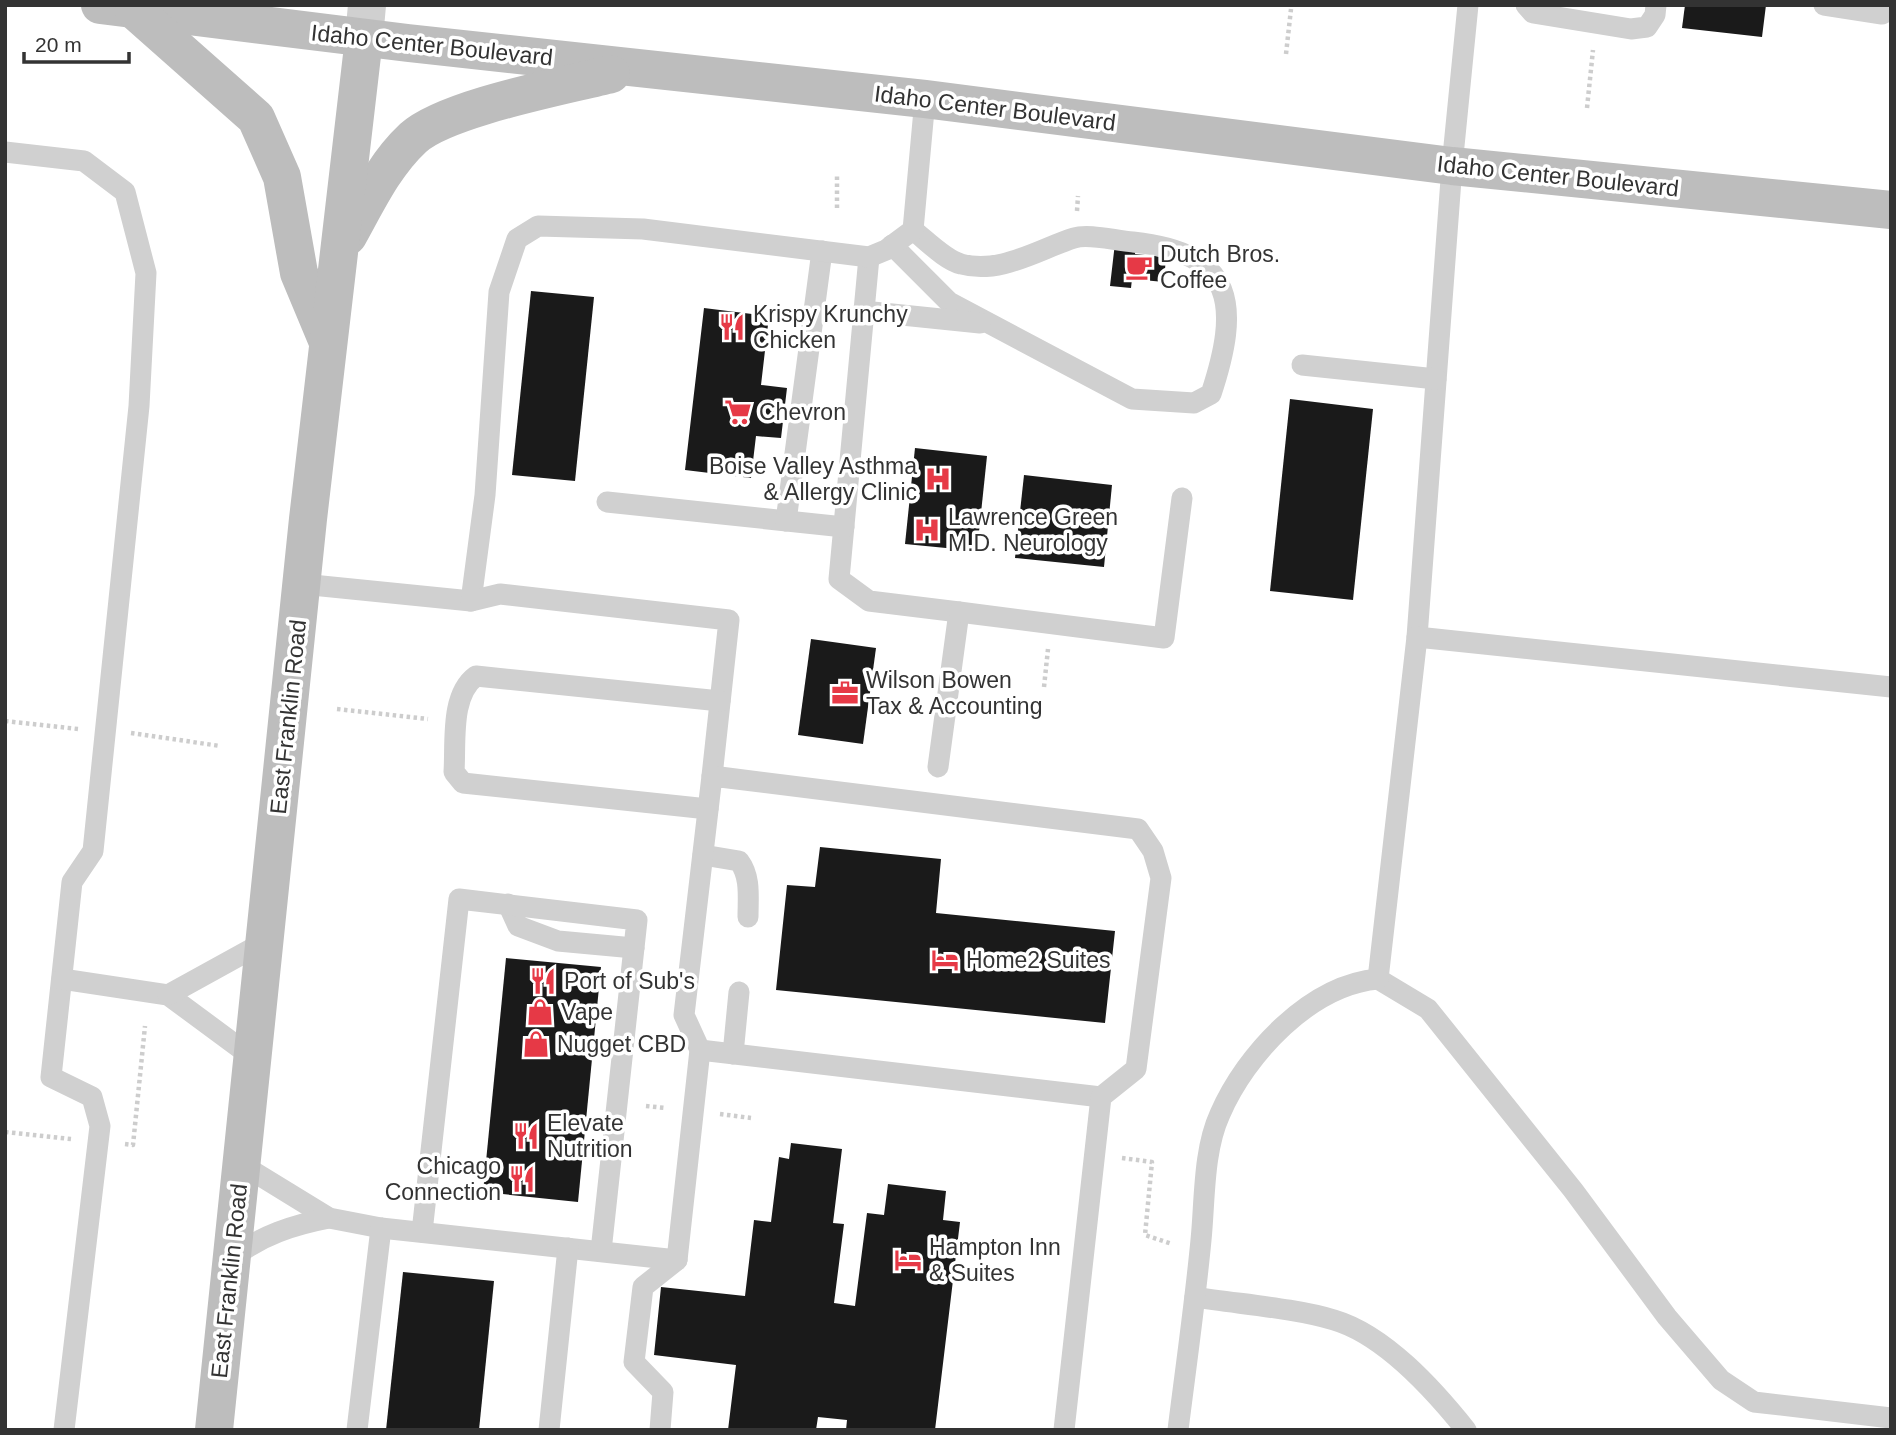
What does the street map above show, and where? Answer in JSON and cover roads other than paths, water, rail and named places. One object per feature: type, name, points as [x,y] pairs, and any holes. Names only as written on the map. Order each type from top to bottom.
[{"type":"main road","name":"Idaho Center Boulevard","points":[[117,8],[365,22],[636,67],[925,99],[1452,166],[1891,210]]},
{"type":"main road","points":[[117,8],[256,118],[282,177],[299,273],[328,341]]},
{"type":"main road","name":"East Franklin Road","points":[[214,1430],[328,341],[365,22]]},
{"type":"main road","points":[[340,250],[387,166],[415,136],[461,113],[636,67]]},
{"type":"lane","points":[[1378,979],[1417,636],[1452,166],[1468,5]]},
{"type":"lane","points":[[1526,5],[1533,13],[1631,29],[1647,27],[1655,15],[1656,5]]},
{"type":"lane","points":[[1824,5],[1882,14],[1891,9]]},
{"type":"lane","points":[[471,601],[485,495],[499,292],[517,239],[538,226],[643,229],[869,257],[913,230],[925,99]]},
{"type":"lane","points":[[5,152],[84,160],[125,192],[146,274],[139,406],[93,851],[72,882],[51,1077],[92,1097],[100,1126],[64,1430]]},
{"type":"lane","points":[[892,245],[949,302],[1132,399],[1194,402],[1211,394],[1220,365],[1227,302],[1217,277],[1196,257],[1165,246],[1076,237],[1052,248],[996,266],[960,264],[913,230]]},
{"type":"lane","points":[[786,521],[822,251]]},
{"type":"lane","points":[[869,257],[839,579],[869,601],[1164,638],[1182,498]]},
{"type":"lane","points":[[863,311],[990,324]]},
{"type":"lane","points":[[1302,365],[1436,379]]},
{"type":"lane","points":[[607,502],[844,527]]},
{"type":"lane","points":[[302,584],[471,601],[500,594],[729,620],[684,1015],[700,1050],[677,1260],[643,1287],[634,1363],[663,1392],[660,1430]]},
{"type":"lane","points":[[938,767],[959,612]]},
{"type":"lane","points":[[1417,636],[1891,687]]},
{"type":"lane","points":[[708,809],[463,783],[454,772],[459,699],[464,684],[476,676],[720,701]]},
{"type":"lane","points":[[712,776],[1138,829],[1153,851],[1161,878],[1136,1069],[1101,1097],[1064,1430]]},
{"type":"lane","points":[[703,855],[739,861],[746,870],[748,917]]},
{"type":"lane","points":[[422,1232],[459,899],[508,904],[637,920],[601,1251]]},
{"type":"lane","points":[[508,904],[518,926],[558,941],[634,948]]},
{"type":"lane","points":[[168,995],[264,942]]},
{"type":"lane","points":[[62,979],[168,995],[252,1056]]},
{"type":"lane","points":[[1178,1430],[1208,1165],[1219,1116],[1244,1069],[1289,1020],[1353,982],[1378,979],[1429,1009],[1573,1190],[1667,1317],[1721,1380],[1754,1402],[1891,1418]]},
{"type":"lane","points":[[733,1054],[739,992]]},
{"type":"lane","points":[[700,1050],[1101,1097]]},
{"type":"lane","points":[[241,1164],[329,1217],[380,1228],[677,1260]]},
{"type":"lane","points":[[231,1258],[253,1241],[292,1226],[329,1217]]},
{"type":"lane","points":[[357,1430],[380,1228]]},
{"type":"lane","points":[[549,1430],[568,1248]]},
{"type":"lane","points":[[1195,1297],[1335,1320],[1382,1346],[1428,1383],[1466,1430]]},
{"type":"place","name":"Dutch Bros. Coffee","points":[[1139,267]]},
{"type":"place","name":"Krispy Krunchy Chicken","points":[[732,327]]},
{"type":"place","name":"Chevron","points":[[738,412]]},
{"type":"place","name":"Boise Valley Asthma & Allergy Clinic","points":[[938,479]]},
{"type":"place","name":"Lawrence Green M.D. Neurology","points":[[927,530]]},
{"type":"place","name":"Wilson Bowen Tax & Accounting","points":[[845,693]]},
{"type":"place","name":"Home2 Suites","points":[[945,960]]},
{"type":"place","name":"Port of Sub's","points":[[543,981]]},
{"type":"place","name":"Vape","points":[[540,1012]]},
{"type":"place","name":"Nugget CBD","points":[[536,1044]]},
{"type":"place","name":"Elevate Nutrition","points":[[526,1136]]},
{"type":"place","name":"Chicago Connection","points":[[522,1179]]},
{"type":"place","name":"Hampton Inn & Suites","points":[[908,1260]]}]
